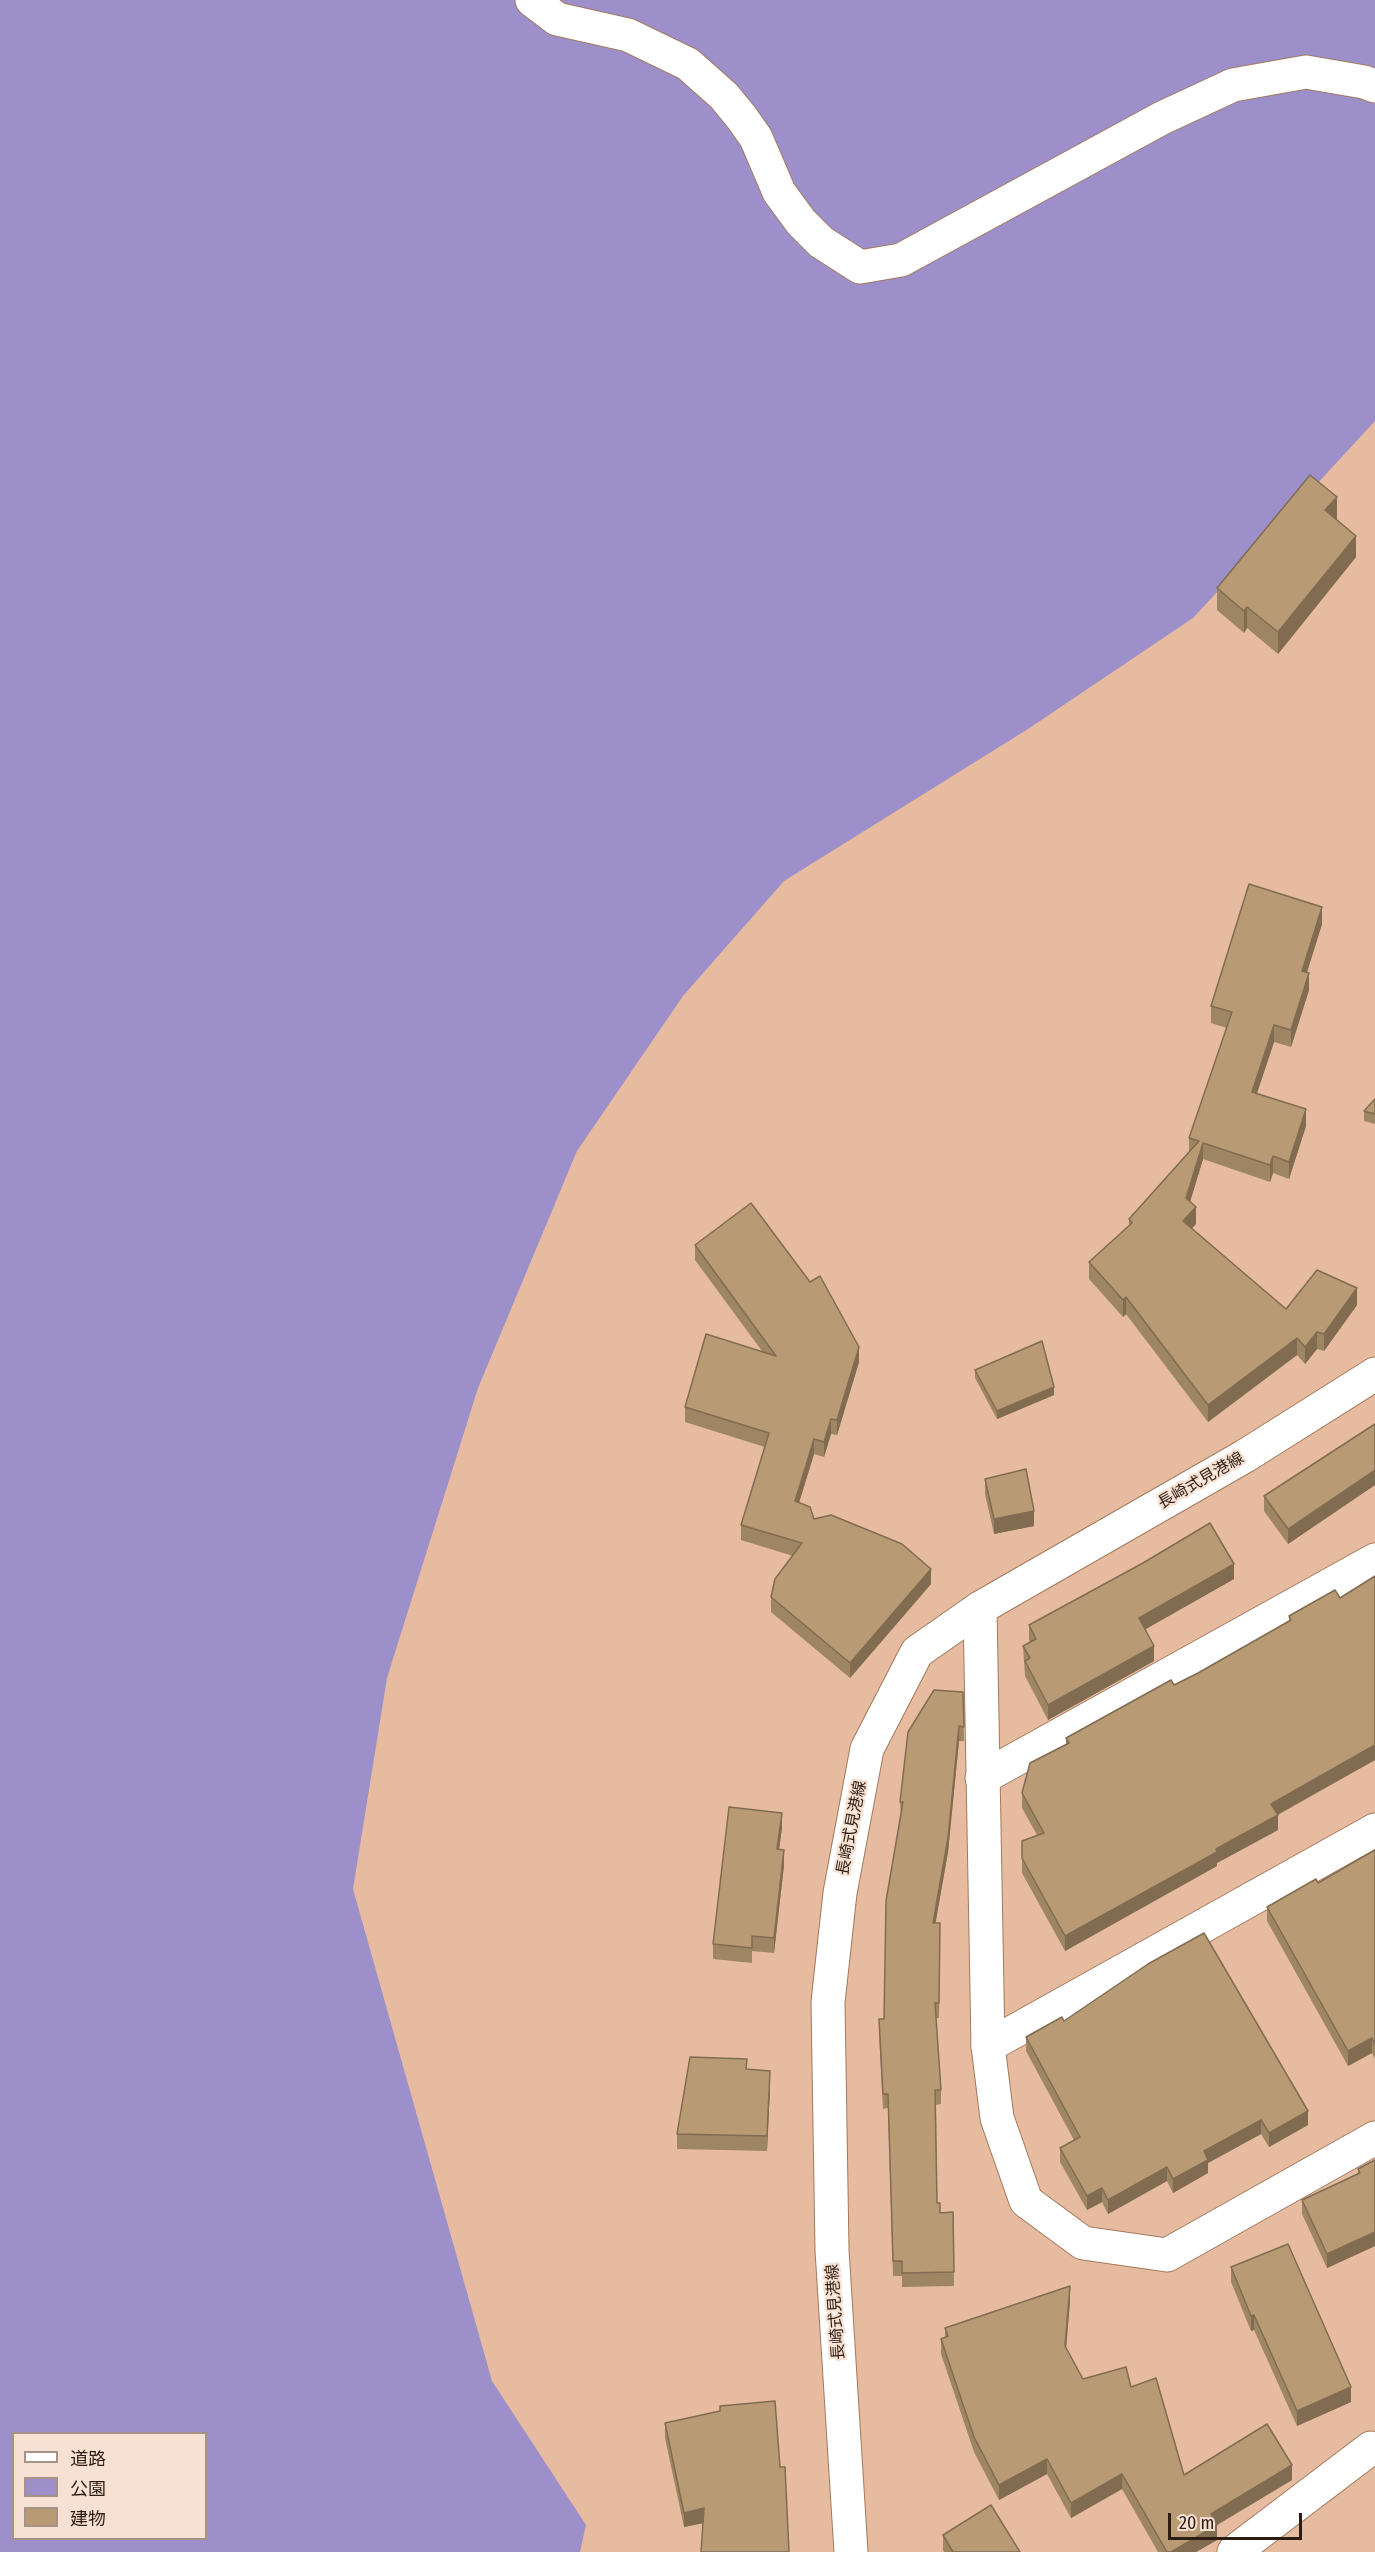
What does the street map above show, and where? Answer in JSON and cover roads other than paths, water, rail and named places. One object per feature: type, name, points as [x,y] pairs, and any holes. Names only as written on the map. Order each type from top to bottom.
[{"type":"street","points":[[532,0],[557,19],[627,35],[688,64],[724,96],[742,118],[756,138],[779,192],[801,222],[821,242],[860,267],[901,260],[1162,118],[1233,85],[1306,72],[1375,86]]},
{"type":"street","name":"長崎式見港線","points":[[851,2552],[831,2214],[828,2002],[840,1893],[867,1749],[917,1653],[980,1608],[1245,1456],[1375,1374]]},
{"type":"street","points":[[982,1778],[1375,1560]]},
{"type":"street","points":[[980,1608],[988,2046],[997,2118],[1026,2201],[1083,2243],[1167,2255],[1375,2138]]},
{"type":"street","points":[[988,2046],[1375,1830]]},
{"type":"street","points":[[1234,2552],[1371,2448]]}]
